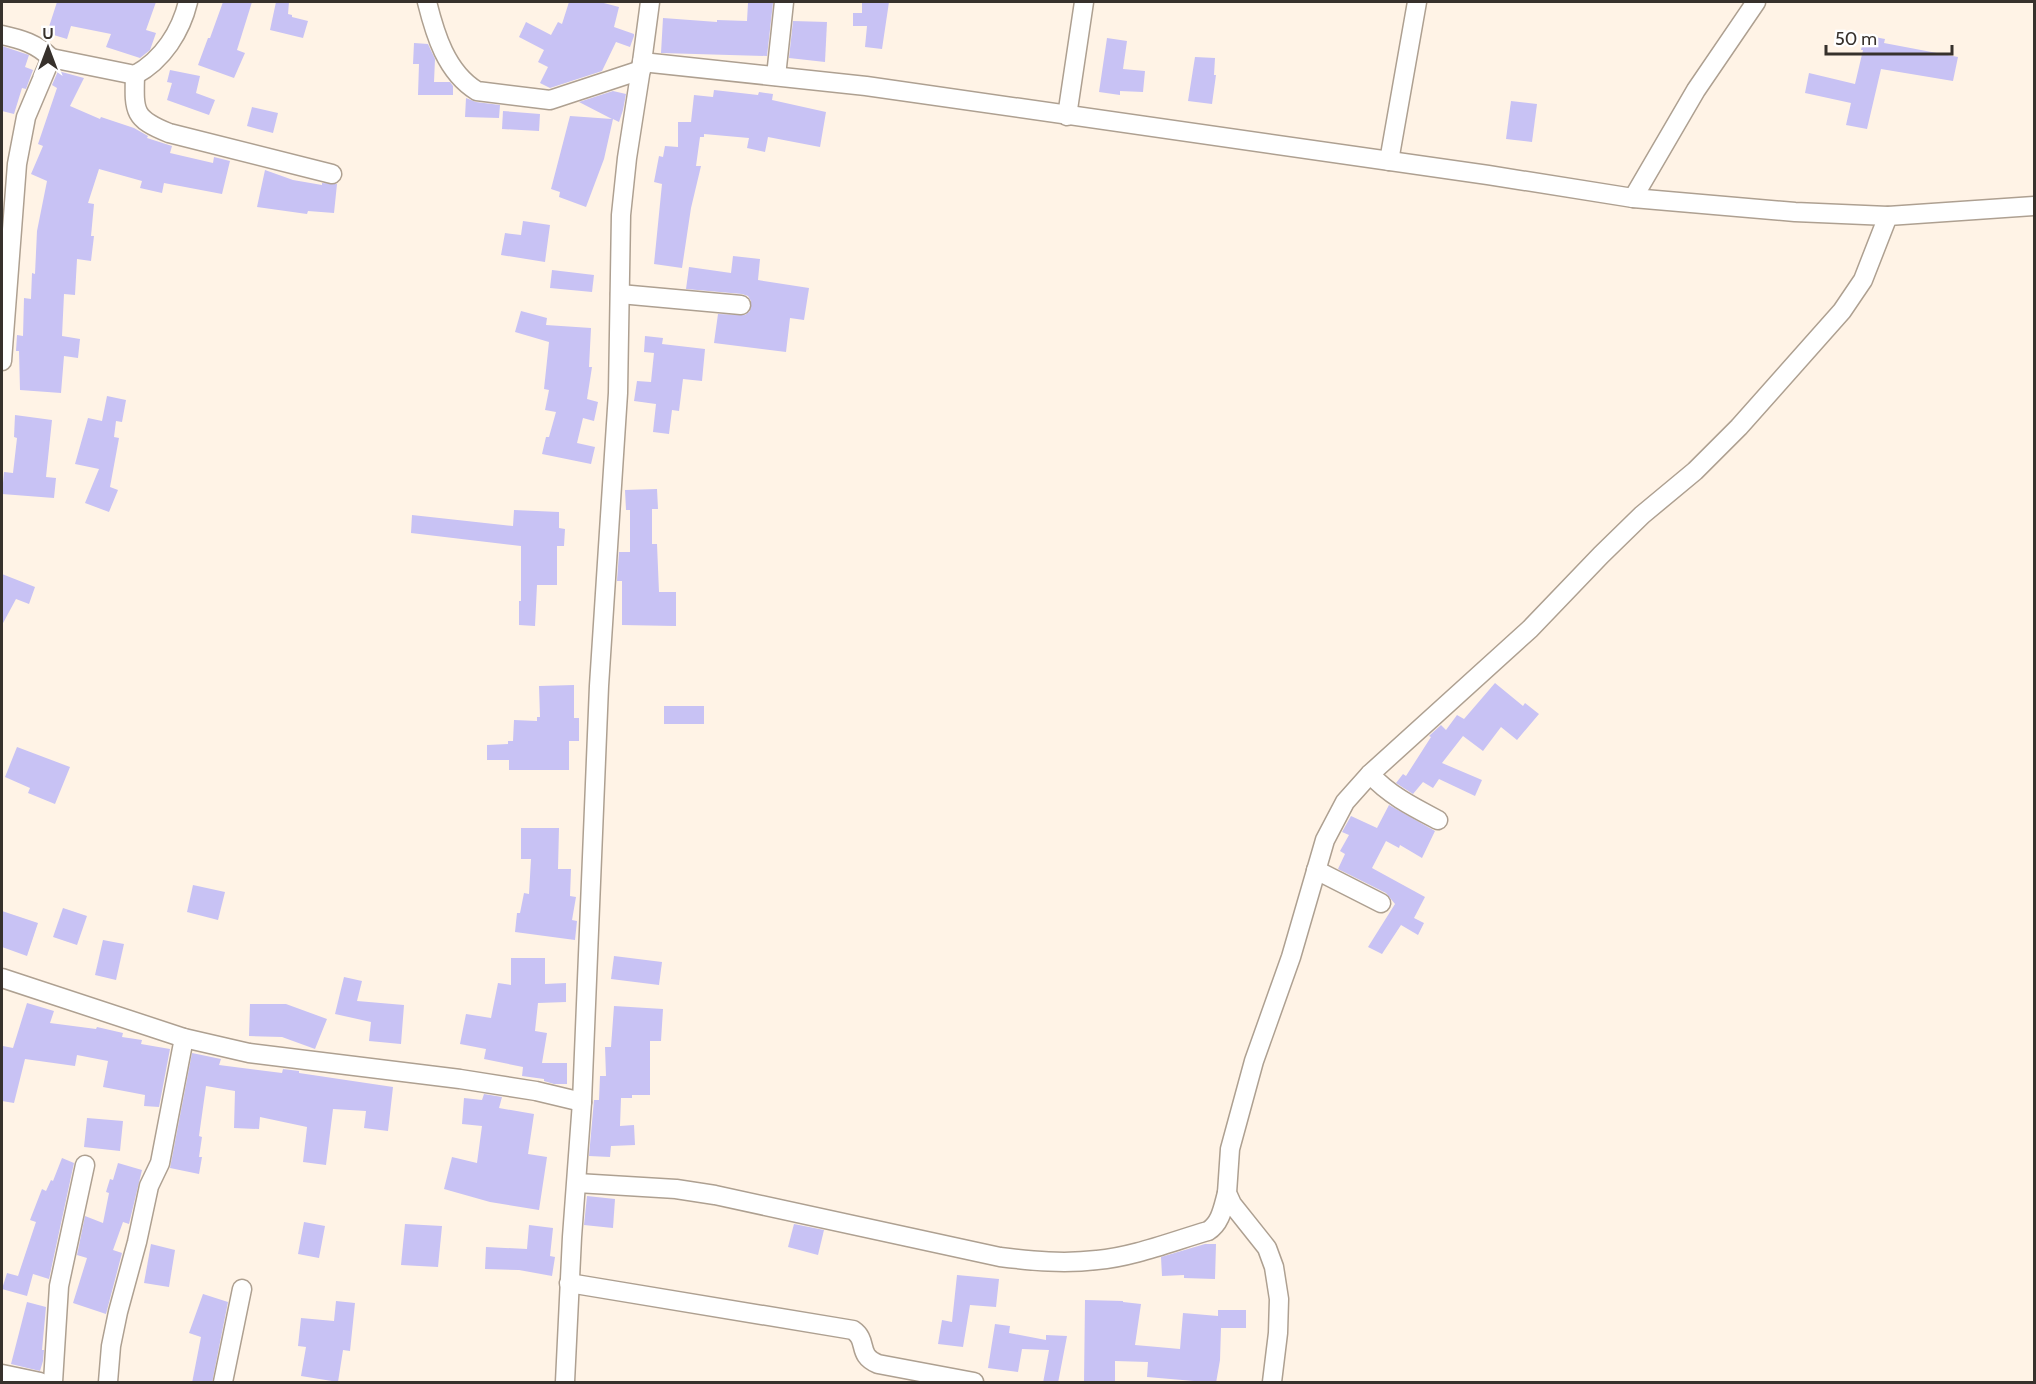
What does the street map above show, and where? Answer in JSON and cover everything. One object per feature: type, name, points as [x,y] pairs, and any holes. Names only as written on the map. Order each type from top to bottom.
[{"type":"street","points":[[2,35],[31,43],[51,58],[135,75],[161,55],[172,41],[184,18],[188,2]]},
{"type":"street","points":[[427,2],[433,26],[448,61],[466,85],[477,91],[543,101],[642,66],[776,76],[866,86],[1634,198],[1795,212],[1888,216],[2034,206]]},
{"type":"street","points":[[565,1383],[569,1283],[582,1102],[599,686],[618,393],[624,187],[650,2]]},
{"type":"street","points":[[776,76],[784,2]]},
{"type":"street","points":[[1066,116],[1084,2]]},
{"type":"street","points":[[1389,161],[1418,2]]},
{"type":"street","points":[[1634,198],[1696,90],[1756,2]]},
{"type":"street","points":[[2,361],[2,333],[17,164],[26,117],[51,58]]},
{"type":"street","points":[[135,75],[137,111],[142,120],[155,128],[332,174]]},
{"type":"street","points":[[577,1183],[686,1190],[747,1201],[1000,1257],[1039,1262],[1070,1263],[1100,1260],[1208,1231],[1214,1227],[1227,1193],[1230,1149],[1248,1083],[1291,957],[1324,840],[1349,796],[1370,774],[1530,629],[1642,515],[1695,471],[1739,427],[1842,311],[1863,280],[1888,216]]},
{"type":"street","points":[[620,294],[741,305]]},
{"type":"street","points":[[1370,774],[1392,794],[1438,820]]},
{"type":"street","points":[[1316,870],[1381,903]]},
{"type":"street","points":[[2,978],[184,1038],[259,1054],[460,1079],[536,1091],[582,1102]]},
{"type":"street","points":[[108,1383],[111,1347],[118,1312],[137,1242],[148,1186],[160,1164],[184,1038]]},
{"type":"street","points":[[53,1383],[59,1286],[85,1165]]},
{"type":"street","points":[[1227,1193],[1232,1204],[1266,1248],[1274,1268],[1279,1299],[1278,1333],[1272,1383]]},
{"type":"street","points":[[569,1283],[853,1330],[862,1340],[866,1356],[878,1364],[974,1383]]},
{"type":"street","points":[[223,1383],[242,1289]]},
{"type":"street","points":[[2,1374],[40,1383]]},
{"type":"building","points":[[57,2],[156,2],[146,30],[156,33],[150,50],[140,58],[106,47],[111,34],[71,26],[67,39],[47,33]]},
{"type":"building","points":[[223,2],[252,2],[237,50],[245,53],[234,78],[198,65]]},
{"type":"building","points":[[276,2],[289,2],[288,14],[308,21],[303,38],[270,30]]},
{"type":"building","points":[[569,2],[600,2],[619,7],[614,27],[634,34],[634,36],[630,47],[616,42],[602,71],[550,88],[540,83],[548,67],[538,62],[544,50],[519,37],[526,22],[551,35],[558,22],[562,24]]},
{"type":"building","points":[[862,2],[889,2],[882,49],[865,47],[867,26],[853,26],[853,13],[862,13]]},
{"type":"building","points":[[748,3],[773,3],[767,56],[661,53],[663,18],[717,22],[717,20],[747,21]]},
{"type":"building","points":[[793,21],[827,22],[825,62],[789,58]]},
{"type":"building","points":[[1864,35],[1885,39],[1884,43],[1958,57],[1953,81],[1881,69],[1867,129],[1846,125],[1851,103],[1805,93],[1809,73],[1855,84]]},
{"type":"building","points":[[1107,38],[1127,41],[1123,69],[1145,71],[1143,92],[1120,91],[1120,95],[1099,92]]},
{"type":"building","points":[[414,43],[428,44],[435,59],[434,82],[450,82],[453,86],[453,95],[418,95],[419,64],[413,64]]},
{"type":"building","points":[[2,46],[29,55],[25,67],[33,70],[26,89],[22,88],[14,114],[2,111]]},
{"type":"building","points":[[1195,57],[1215,58],[1214,75],[1216,75],[1212,104],[1188,101]]},
{"type":"building","points":[[170,70],[200,76],[196,93],[215,100],[209,115],[167,100],[172,83],[167,82]]},
{"type":"building","points":[[58,71],[84,78],[70,106],[100,119],[101,117],[134,128],[148,136],[147,138],[172,146],[170,153],[213,163],[214,157],[230,161],[222,194],[164,183],[162,193],[140,188],[142,181],[99,169],[88,203],[94,204],[91,261],[77,259],[75,295],[64,294],[62,336],[80,339],[78,358],[64,356],[61,393],[20,390],[19,351],[16,351],[17,335],[23,336],[24,298],[31,299],[37,231],[47,181],[31,174],[43,146],[38,144],[57,88],[52,85]]},
{"type":"building","points":[[714,90],[758,95],[759,92],[773,94],[772,100],[826,112],[820,147],[768,137],[765,152],[747,148],[749,138],[704,134],[704,137],[700,137],[696,166],[701,166],[691,208],[682,268],[654,264],[662,184],[654,182],[659,156],[663,157],[665,146],[678,147],[678,122],[691,122],[694,95],[713,97]]},
{"type":"building","points":[[613,91],[626,94],[623,110],[619,122],[613,119],[604,159],[586,207],[559,197],[560,192],[551,189],[570,116],[612,119],[579,102]]},
{"type":"building","points":[[466,98],[476,102],[500,105],[499,118],[465,117]]},
{"type":"building","points":[[1511,101],[1537,104],[1532,142],[1506,139]]},
{"type":"building","points":[[252,107],[278,113],[273,133],[247,126]]},
{"type":"building","points":[[503,111],[540,114],[539,131],[502,129]]},
{"type":"building","points":[[265,170],[293,180],[322,185],[322,183],[337,184],[334,213],[308,211],[307,214],[257,207]]},
{"type":"building","points":[[523,221],[550,225],[545,262],[501,255],[505,233],[521,235]]},
{"type":"building","points":[[733,256],[760,259],[758,280],[809,288],[804,320],[790,318],[786,352],[714,343],[718,314],[745,315],[750,311],[751,301],[748,296],[742,294],[686,289],[689,267],[731,273]]},
{"type":"building","points":[[552,270],[594,275],[592,292],[550,288]]},
{"type":"building","points":[[521,311],[547,318],[546,325],[591,328],[589,367],[592,367],[587,399],[598,402],[594,421],[583,418],[577,443],[595,447],[591,464],[542,454],[556,412],[545,410],[549,390],[544,389],[549,342],[515,332]]},
{"type":"building","points":[[645,336],[663,338],[662,344],[705,349],[702,381],[683,379],[679,411],[672,410],[669,434],[653,432],[656,404],[634,401],[637,381],[651,382],[654,353],[644,352]]},
{"type":"building","points":[[107,396],[126,400],[122,422],[116,421],[114,437],[119,438],[110,487],[118,490],[109,512],[85,503],[99,469],[75,464],[88,418],[102,421]]},
{"type":"building","points":[[15,415],[52,420],[46,477],[56,478],[54,498],[2,494],[4,472],[13,473],[17,438],[14,437]]},
{"type":"building","points":[[657,489],[658,509],[652,509],[652,544],[657,544],[659,592],[676,592],[676,626],[622,625],[622,581],[617,581],[619,552],[630,552],[630,510],[626,510],[625,490]]},
{"type":"building","points":[[514,510],[559,512],[559,528],[565,529],[564,546],[557,546],[557,585],[537,585],[535,626],[519,625],[521,546],[411,533],[412,515],[513,526]]},
{"type":"building","points":[[2,574],[35,587],[29,604],[16,599],[2,625]]},
{"type":"building","points":[[1495,683],[1523,706],[1525,703],[1539,714],[1517,740],[1501,727],[1483,751],[1463,736],[1442,763],[1482,780],[1475,796],[1439,779],[1433,788],[1423,782],[1413,794],[1396,783],[1403,774],[1406,776],[1431,737],[1429,736],[1441,725],[1446,730],[1457,715],[1464,719]]},
{"type":"building","points":[[574,685],[574,718],[579,718],[579,741],[569,741],[569,770],[509,770],[509,760],[487,760],[487,745],[508,744],[508,741],[513,741],[514,720],[537,721],[537,717],[540,717],[539,686]]},
{"type":"building","points":[[664,706],[704,706],[704,724],[664,724]]},
{"type":"building","points":[[17,747],[70,767],[55,804],[28,793],[30,788],[5,777]]},
{"type":"building","points":[[1389,805],[1435,831],[1422,858],[1400,845],[1399,848],[1386,841],[1372,868],[1425,897],[1414,918],[1424,923],[1418,935],[1401,925],[1382,954],[1368,947],[1395,904],[1386,893],[1338,869],[1345,854],[1340,851],[1349,835],[1342,832],[1351,816],[1377,828]]},
{"type":"building","points":[[521,828],[559,828],[558,869],[571,869],[570,896],[576,897],[572,920],[577,921],[575,940],[515,932],[517,913],[520,913],[524,893],[529,894],[531,859],[521,859]]},
{"type":"building","points":[[193,885],[225,892],[218,920],[187,912]]},
{"type":"building","points":[[63,908],[87,916],[77,945],[53,937]]},
{"type":"building","points":[[2,911],[38,923],[27,956],[2,947]]},
{"type":"building","points":[[103,940],[124,944],[116,980],[95,975]]},
{"type":"building","points":[[614,956],[662,962],[659,985],[611,979]]},
{"type":"building","points":[[511,958],[545,958],[545,984],[566,983],[566,1002],[538,1003],[535,1031],[547,1033],[542,1063],[567,1063],[567,1084],[554,1084],[544,1079],[522,1076],[523,1067],[484,1059],[486,1049],[460,1044],[466,1014],[491,1018],[498,983],[511,985]]},
{"type":"building","points":[[344,977],[362,981],[357,1001],[404,1005],[401,1044],[369,1041],[371,1022],[335,1014]]},
{"type":"building","points":[[27,1003],[54,1011],[50,1023],[96,1029],[97,1027],[123,1033],[122,1037],[142,1040],[141,1044],[170,1049],[159,1107],[144,1106],[145,1095],[103,1087],[108,1061],[77,1055],[75,1066],[25,1059],[14,1103],[2,1101],[3,1046],[13,1048]]},
{"type":"building","points":[[250,1004],[286,1004],[327,1019],[315,1049],[282,1037],[249,1036]]},
{"type":"building","points":[[614,1006],[663,1009],[661,1041],[650,1041],[650,1095],[632,1095],[632,1098],[621,1098],[620,1126],[634,1125],[635,1145],[611,1146],[610,1157],[589,1156],[594,1100],[599,1100],[600,1076],[606,1076],[605,1047],[611,1047]]},
{"type":"building","points":[[192,1053],[221,1059],[219,1065],[282,1073],[283,1069],[299,1071],[299,1073],[393,1087],[388,1131],[364,1128],[366,1111],[333,1109],[326,1165],[303,1162],[307,1127],[260,1117],[259,1129],[234,1128],[235,1091],[206,1086],[199,1136],[202,1137],[199,1157],[202,1157],[199,1174],[170,1168]]},
{"type":"building","points":[[484,1094],[502,1097],[499,1108],[534,1114],[528,1154],[547,1157],[539,1210],[490,1202],[444,1189],[452,1157],[477,1163],[482,1126],[462,1124],[464,1098],[482,1100]]},
{"type":"building","points":[[87,1118],[123,1121],[120,1151],[84,1147]]},
{"type":"building","points":[[62,1158],[74,1163],[49,1279],[33,1274],[27,1296],[2,1289],[7,1273],[18,1276],[36,1222],[30,1220],[42,1189],[46,1191],[51,1180],[53,1181]]},
{"type":"building","points":[[118,1163],[142,1170],[129,1224],[123,1222],[113,1250],[122,1253],[106,1314],[73,1303],[87,1258],[77,1255],[85,1216],[103,1223],[109,1193],[106,1192],[110,1179],[113,1180]]},
{"type":"building","points":[[587,1196],[615,1199],[613,1228],[584,1225]]},
{"type":"building","points":[[304,1222],[325,1226],[319,1258],[298,1254]]},
{"type":"building","points":[[405,1224],[442,1226],[438,1267],[401,1265]]},
{"type":"building","points":[[794,1224],[824,1230],[818,1255],[788,1247]]},
{"type":"building","points":[[529,1225],[553,1228],[550,1256],[555,1257],[552,1276],[519,1270],[485,1269],[486,1247],[527,1249]]},
{"type":"building","points":[[151,1244],[175,1250],[169,1287],[144,1283]]},
{"type":"building","points":[[1205,1244],[1216,1244],[1215,1279],[1184,1278],[1184,1275],[1162,1276],[1161,1257]]},
{"type":"building","points":[[957,1275],[999,1279],[996,1307],[970,1305],[963,1347],[938,1344],[942,1320],[952,1322]]},
{"type":"building","points":[[203,1294],[228,1302],[212,1383],[192,1383],[201,1337],[189,1333]]},
{"type":"building","points":[[1085,1300],[1141,1304],[1135,1345],[1180,1349],[1183,1313],[1218,1316],[1218,1310],[1246,1310],[1246,1328],[1221,1328],[1220,1360],[1216,1383],[1194,1383],[1194,1381],[1147,1377],[1148,1362],[1115,1361],[1115,1383],[1084,1383]]},
{"type":"building","points":[[336,1301],[355,1303],[350,1351],[343,1350],[338,1382],[301,1376],[306,1347],[298,1346],[301,1318],[334,1321]]},
{"type":"building","points":[[27,1302],[46,1307],[43,1361],[40,1371],[11,1364]]},
{"type":"building","points":[[995,1324],[1010,1326],[1009,1333],[1046,1340],[1046,1335],[1067,1336],[1058,1383],[1043,1383],[1049,1350],[1022,1349],[1018,1372],[988,1368]]}]
